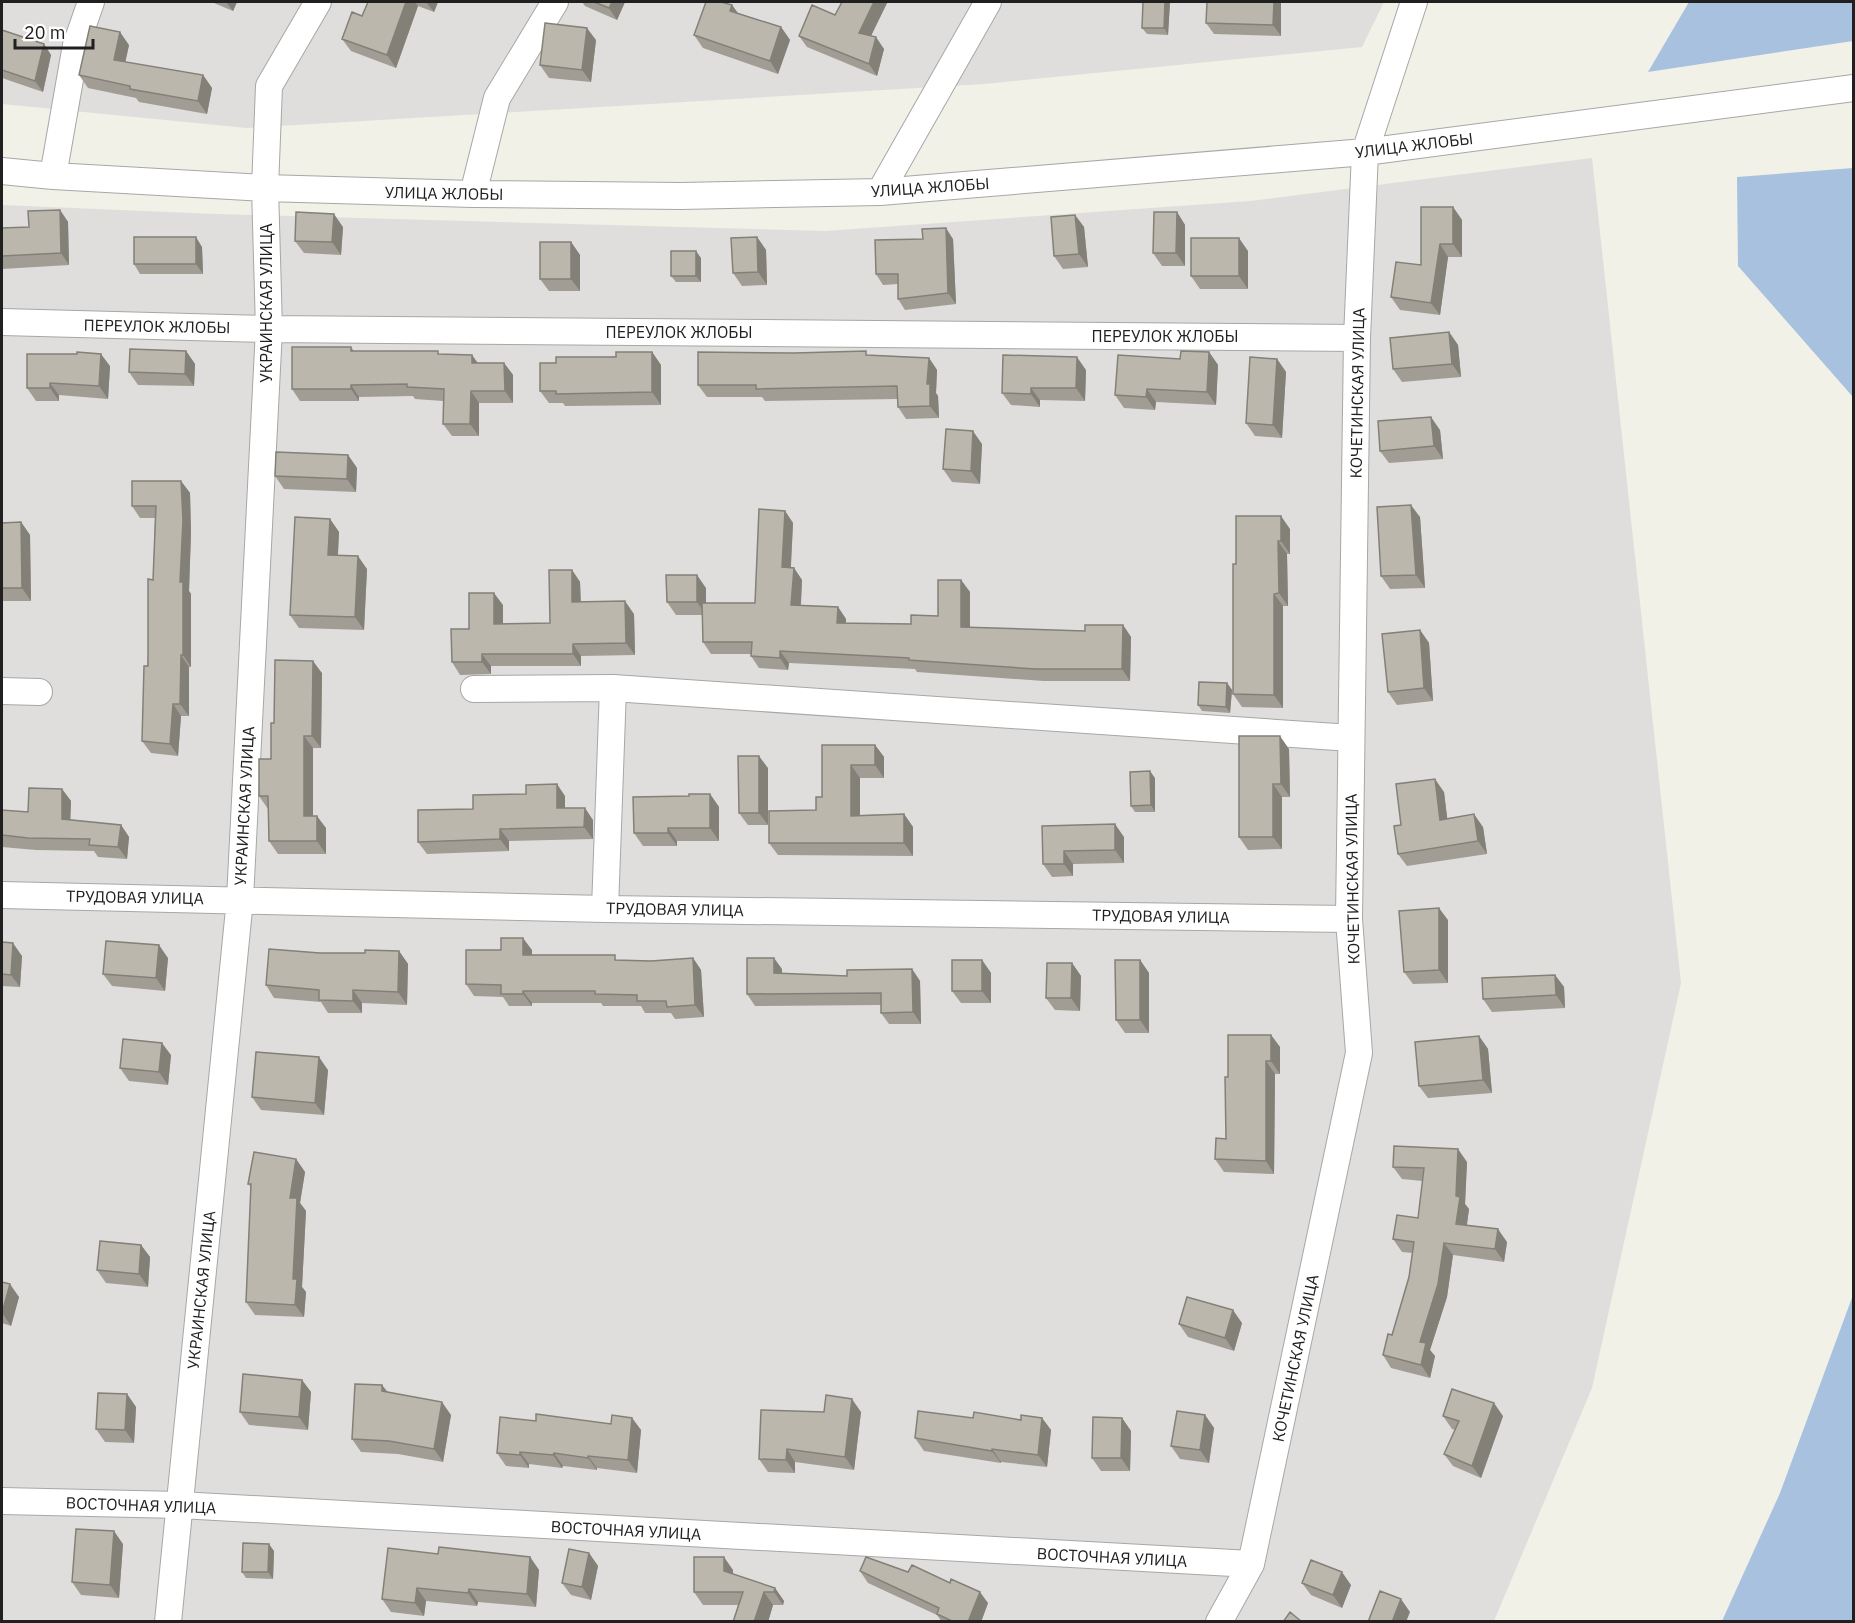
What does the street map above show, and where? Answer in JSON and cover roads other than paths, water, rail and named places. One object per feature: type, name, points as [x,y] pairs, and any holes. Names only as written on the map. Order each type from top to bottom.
[{"type":"street","points":[[53,176],[76,45],[92,2]]},
{"type":"street","name":"УКРАИНСКАЯ УЛИЦА","points":[[168,1622],[240,899],[269,329],[265,188],[269,86],[318,2]]},
{"type":"street","points":[[473,194],[497,98],[555,2]]},
{"type":"street","points":[[880,192],[988,2]]},
{"type":"street","name":"КОЧЕТИНСКАЯ УЛИЦА","points":[[1219,1622],[1251,1564],[1359,1053],[1349,919],[1357,338],[1365,152],[1414,2]]},
{"type":"street","name":"УЛИЦА ЖЛОБЫ","points":[[2,171],[265,188],[473,194],[681,196],[880,192],[1365,152],[1854,87]]},
{"type":"street","name":"ПЕРЕУЛОК ЖЛОБЫ","points":[[2,322],[269,329],[1357,338]]},
{"type":"street","points":[[605,909],[613,688]]},
{"type":"street","points":[[474,689],[613,688],[1351,738]]},
{"type":"street","points":[[2,691],[39,692]]},
{"type":"street","name":"ТРУДОВАЯ УЛИЦА","points":[[2,895],[605,909],[1349,919]]},
{"type":"street","name":"ВОСТОЧНАЯ УЛИЦА","points":[[2,1502],[180,1505],[1251,1564]]},
{"type":"water","points":[[1689,2],[1853,2],[1853,41],[1648,72]]},
{"type":"water","points":[[1854,168],[1853,397],[1738,266],[1737,177]]},
{"type":"water","points":[[1853,1295],[1853,1621],[1722,1621],[1780,1493]]}]
